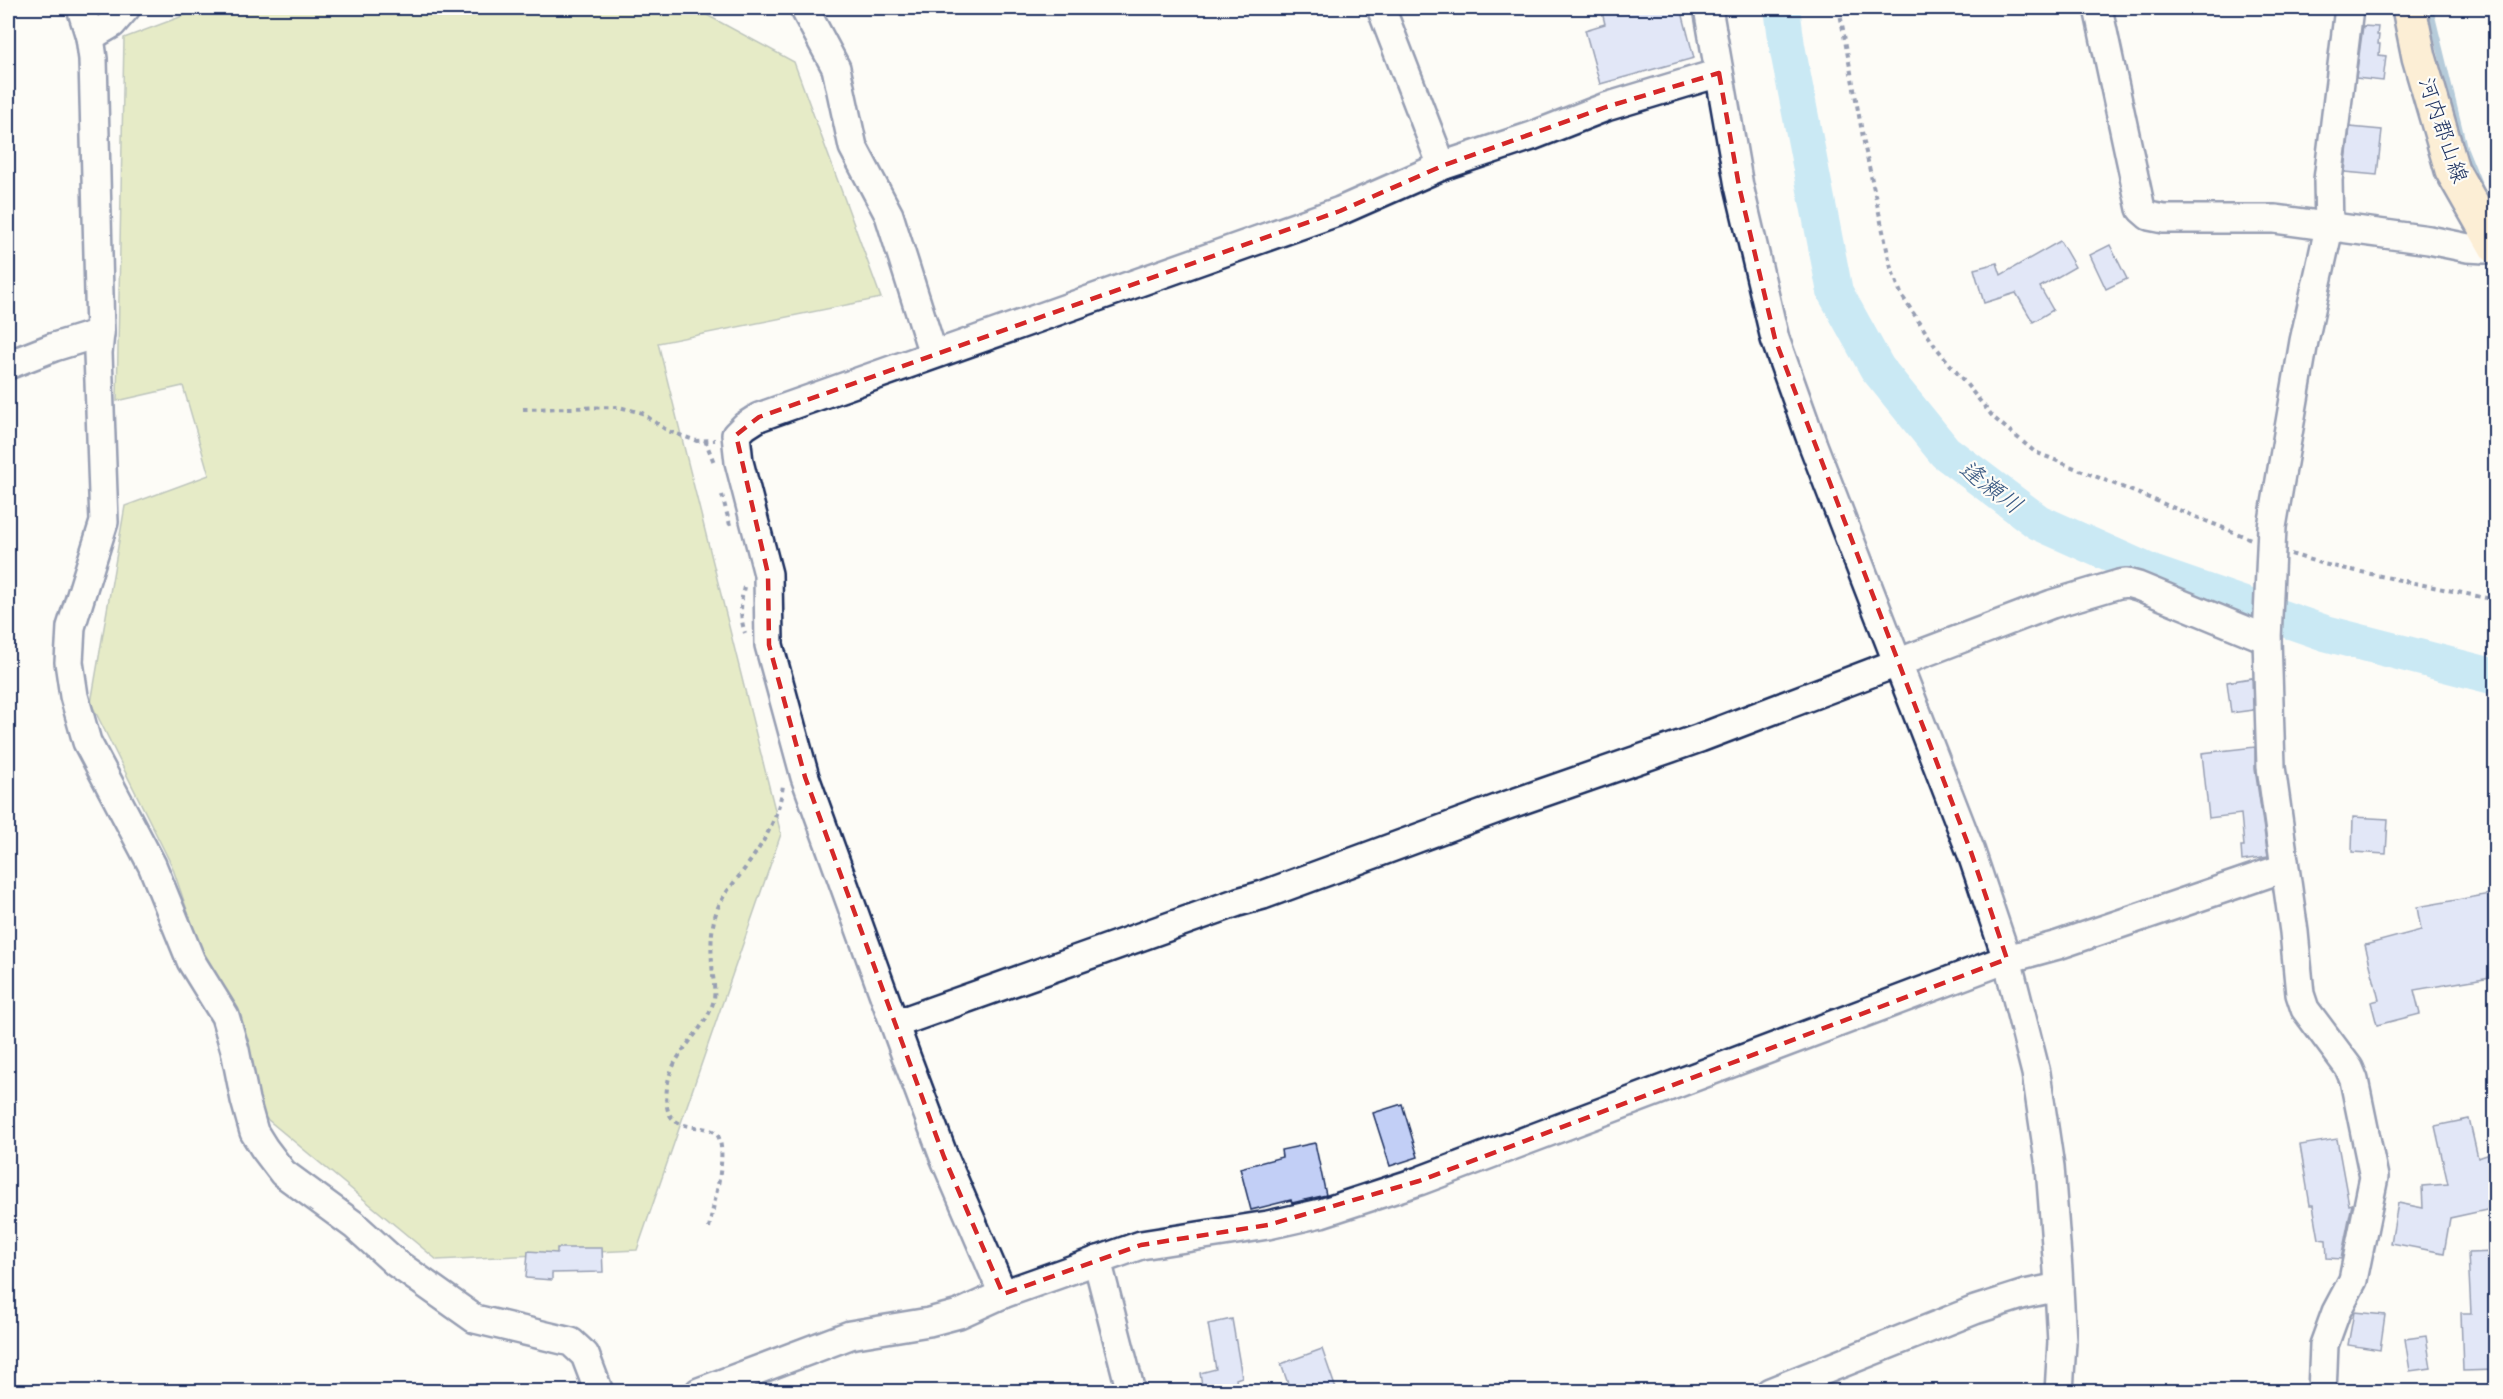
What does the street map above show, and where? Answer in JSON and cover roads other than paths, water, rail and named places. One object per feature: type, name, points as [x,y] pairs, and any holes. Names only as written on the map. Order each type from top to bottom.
[{"type":"main road","name":"河内郡山線","points":[[2409,8],[2419,57],[2452,170],[2496,247]]},
{"type":"street","points":[[81,8],[90,38],[93,59],[100,333],[98,353],[104,522],[71,627],[69,662],[74,696],[87,742],[152,865],[191,961],[225,1016],[254,1131],[283,1173],[354,1225],[396,1263],[475,1319],[502,1328],[564,1340],[577,1347],[589,1363],[600,1392]]},
{"type":"street","points":[[90,38],[112,24],[126,8]]},
{"type":"street","points":[[804,8],[836,68],[853,147],[889,215],[933,354]]},
{"type":"street","points":[[1381,8],[1442,166]]},
{"type":"street","points":[[1708,8],[1739,186],[1776,339],[1813,445],[1971,852],[2007,959],[2036,1073],[2050,1167],[2059,1287],[2062,1342],[2059,1392]]},
{"type":"street","points":[[2098,8],[2141,209],[2149,216],[2164,219],[2276,219],[2428,240],[2468,248],[2496,247]]},
{"type":"street","points":[[2322,1392],[2324,1345],[2336,1312],[2353,1280],[2374,1177],[2354,1080],[2349,1068],[2305,1009],[2300,994],[2271,767],[2267,639],[2272,527],[2304,340],[2329,228],[2328,180],[2349,8]]},
{"type":"street","points":[[1003,1294],[944,1157],[805,777],[769,645],[768,574],[739,462],[736,435],[759,417],[1340,211],[1442,166],[1532,136],[1606,107],[1719,73]]},
{"type":"street","points":[[8,365],[54,347],[100,333]]},
{"type":"street","points":[[896,1024],[1263,895],[1898,664],[2052,604],[2127,583],[2267,639]]},
{"type":"street","points":[[699,1392],[850,1335],[949,1316],[1003,1294],[1141,1245],[1268,1225],[1321,1213],[1419,1181],[2007,959],[2058,945],[2284,868]]},
{"type":"street","points":[[1097,1260],[1131,1392]]},
{"type":"street","points":[[1770,1392],[1975,1310],[2025,1294],[2059,1287]]},
{"type":"waterway","name":"逢瀬川","points":[[1782,8],[1787,46],[1835,292],[1877,368],[1945,452],[2038,522],[2152,573],[2325,633],[2496,677]]},
{"type":"waterway","points":[[2430,8],[2464,147],[2481,189]]}]
